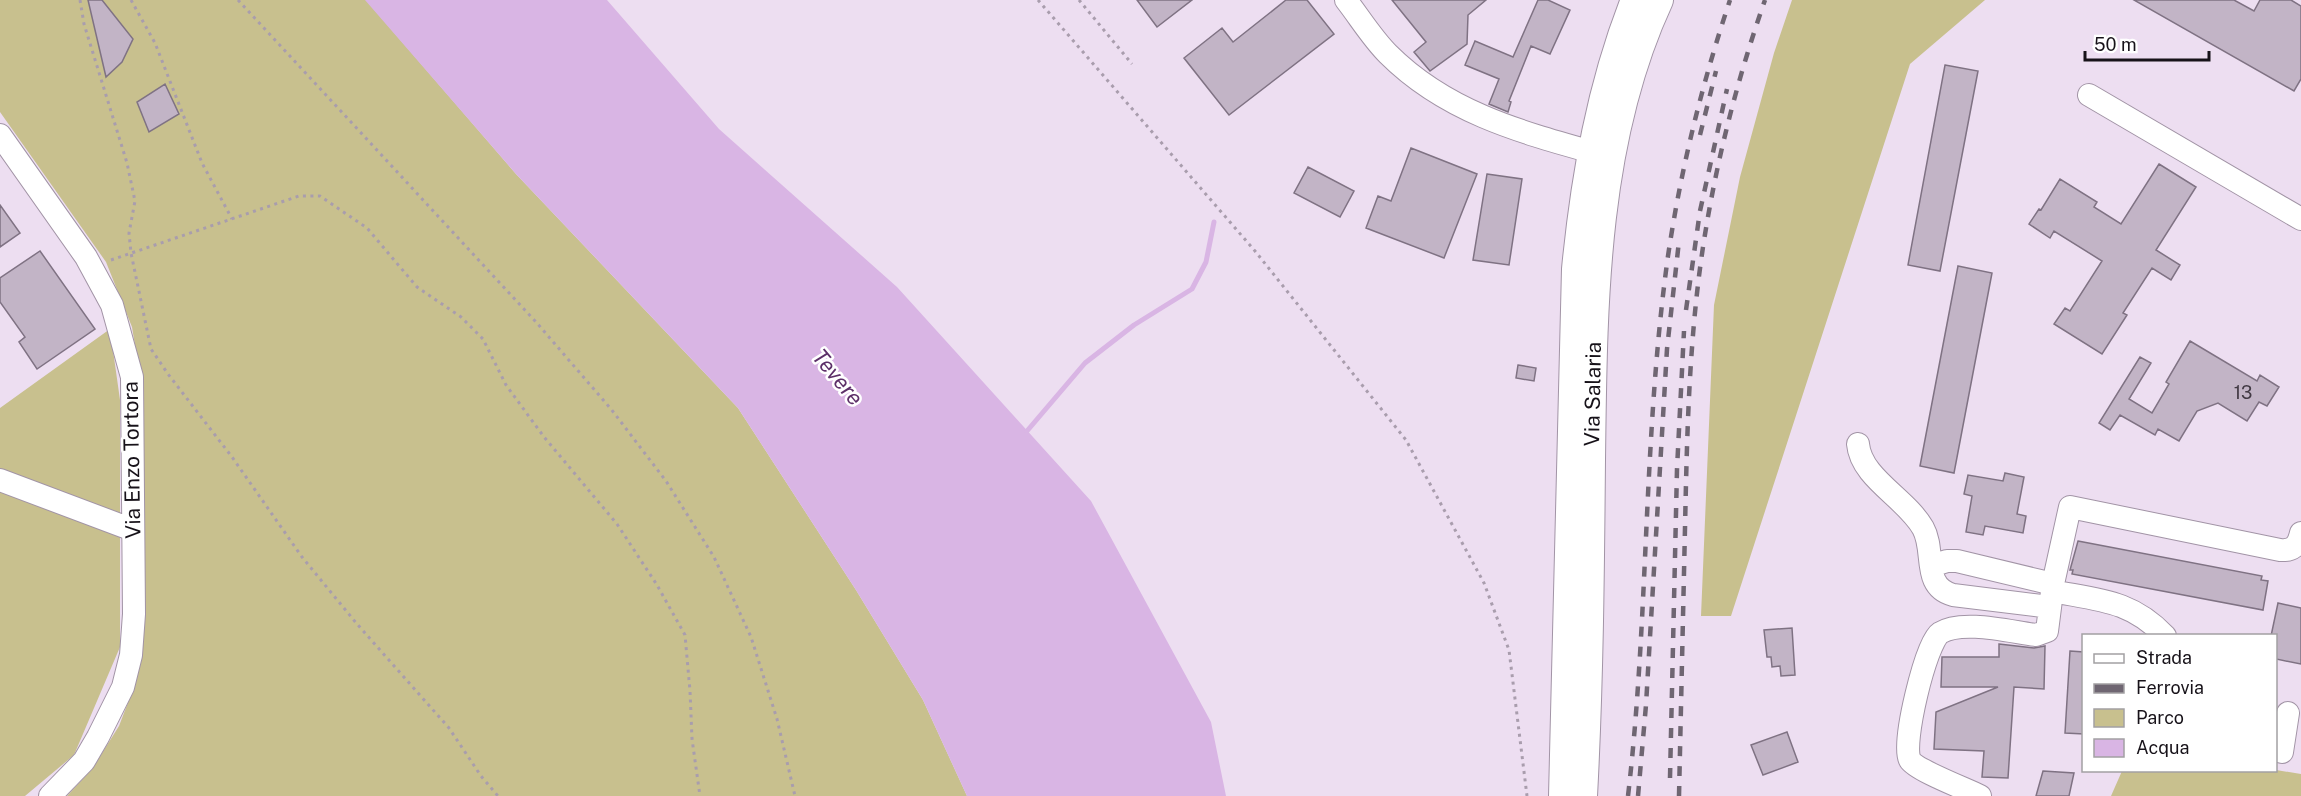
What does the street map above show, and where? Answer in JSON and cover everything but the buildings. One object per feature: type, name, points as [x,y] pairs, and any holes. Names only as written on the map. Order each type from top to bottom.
[{"type":"main road","name":"Via Salaria","points":[[1563,796],[1575,302],[1581,224],[1592,152],[1609,76],[1635,0]]},
{"type":"main road","name":"Via Salaria","points":[[1583,796],[1588,664],[1593,368],[1600,241],[1606,189],[1621,113],[1641,44],[1659,0]]},
{"type":"street","points":[[1346,0],[1392,58],[1453,104],[1512,129],[1592,152]]},
{"type":"street","points":[[2089,95],[2301,219]]},
{"type":"street","name":"Via Enzo Tortora","points":[[0,135],[92,267],[112,305],[132,377],[134,614],[131,655],[123,687],[84,760],[50,796]]},
{"type":"street","points":[[1858,444],[1863,464],[1922,526],[1936,585],[1950,594],[2052,594],[2121,604],[2140,614],[2163,634]]},
{"type":"street","points":[[0,480],[133,530]]},
{"type":"street","points":[[1980,796],[1919,767],[1909,758],[1908,748],[1915,707],[1932,643],[1940,633],[1959,627],[2044,634],[2048,628],[2052,594],[2070,507],[2280,550],[2293,549],[2301,533]]},
{"type":"street","points":[[1931,566],[1947,561],[1957,561],[2052,594]]},
{"type":"street","points":[[2282,752],[2288,713]]},
{"type":"path","points":[[81,0],[84,24],[127,163],[135,201],[129,233],[131,253],[151,349],[232,457],[302,557],[357,624],[449,728],[481,776],[498,796]]},
{"type":"path","points":[[131,0],[155,43],[202,163],[232,219]]},
{"type":"path","points":[[238,0],[536,322],[612,409],[666,481],[714,557],[751,637],[777,719],[795,796]]},
{"type":"path","points":[[1038,0],[1255,251],[1406,440],[1484,583],[1509,650],[1527,796]]},
{"type":"path","points":[[1079,0],[1132,64]]},
{"type":"path","points":[[92,267],[299,196],[320,196],[367,228],[417,287],[461,316],[483,339],[506,385],[544,437],[617,524],[657,585],[685,635],[692,739],[700,796]]},
{"type":"green space","points":[[0,0],[366,0],[516,174],[738,408],[856,590],[923,700],[967,796],[67,796],[92,769],[119,726],[137,679],[142,612],[143,394],[132,327],[106,262],[0,112]]},
{"type":"green space","points":[[1792,0],[1985,0],[1910,64],[1731,616],[1701,616],[1714,305],[1740,177],[1774,53]]},
{"type":"green space","points":[[110,329],[120,400],[120,647],[74,755],[25,796],[0,796],[0,408]]},
{"type":"green space","points":[[2277,770],[2301,774],[2301,796],[2111,796],[2122,772],[2277,772]]},
{"type":"water","name":"Tevere","points":[[365,0],[607,0],[719,129],[897,287],[1091,501],[1211,722],[1226,796],[967,796],[923,700],[856,590],[738,408],[516,174]]},
{"type":"waterway","points":[[1027,431],[1085,363],[1134,325],[1192,289],[1206,262],[1214,222]]},
{"type":"railway","points":[[1628,796],[1640,661],[1654,391],[1668,256],[1693,126],[1730,0]]},
{"type":"railway","points":[[1679,796],[1688,422],[1698,282],[1708,215],[1721,153],[1745,60],[1765,0]]},
{"type":"railway","points":[[1700,135],[1716,71]]},
{"type":"railway","points":[[1686,310],[1700,211],[1727,89]]},
{"type":"railway","points":[[1638,796],[1646,705],[1667,349],[1679,241]]},
{"type":"railway","points":[[1670,778],[1677,469],[1684,331]]}]
